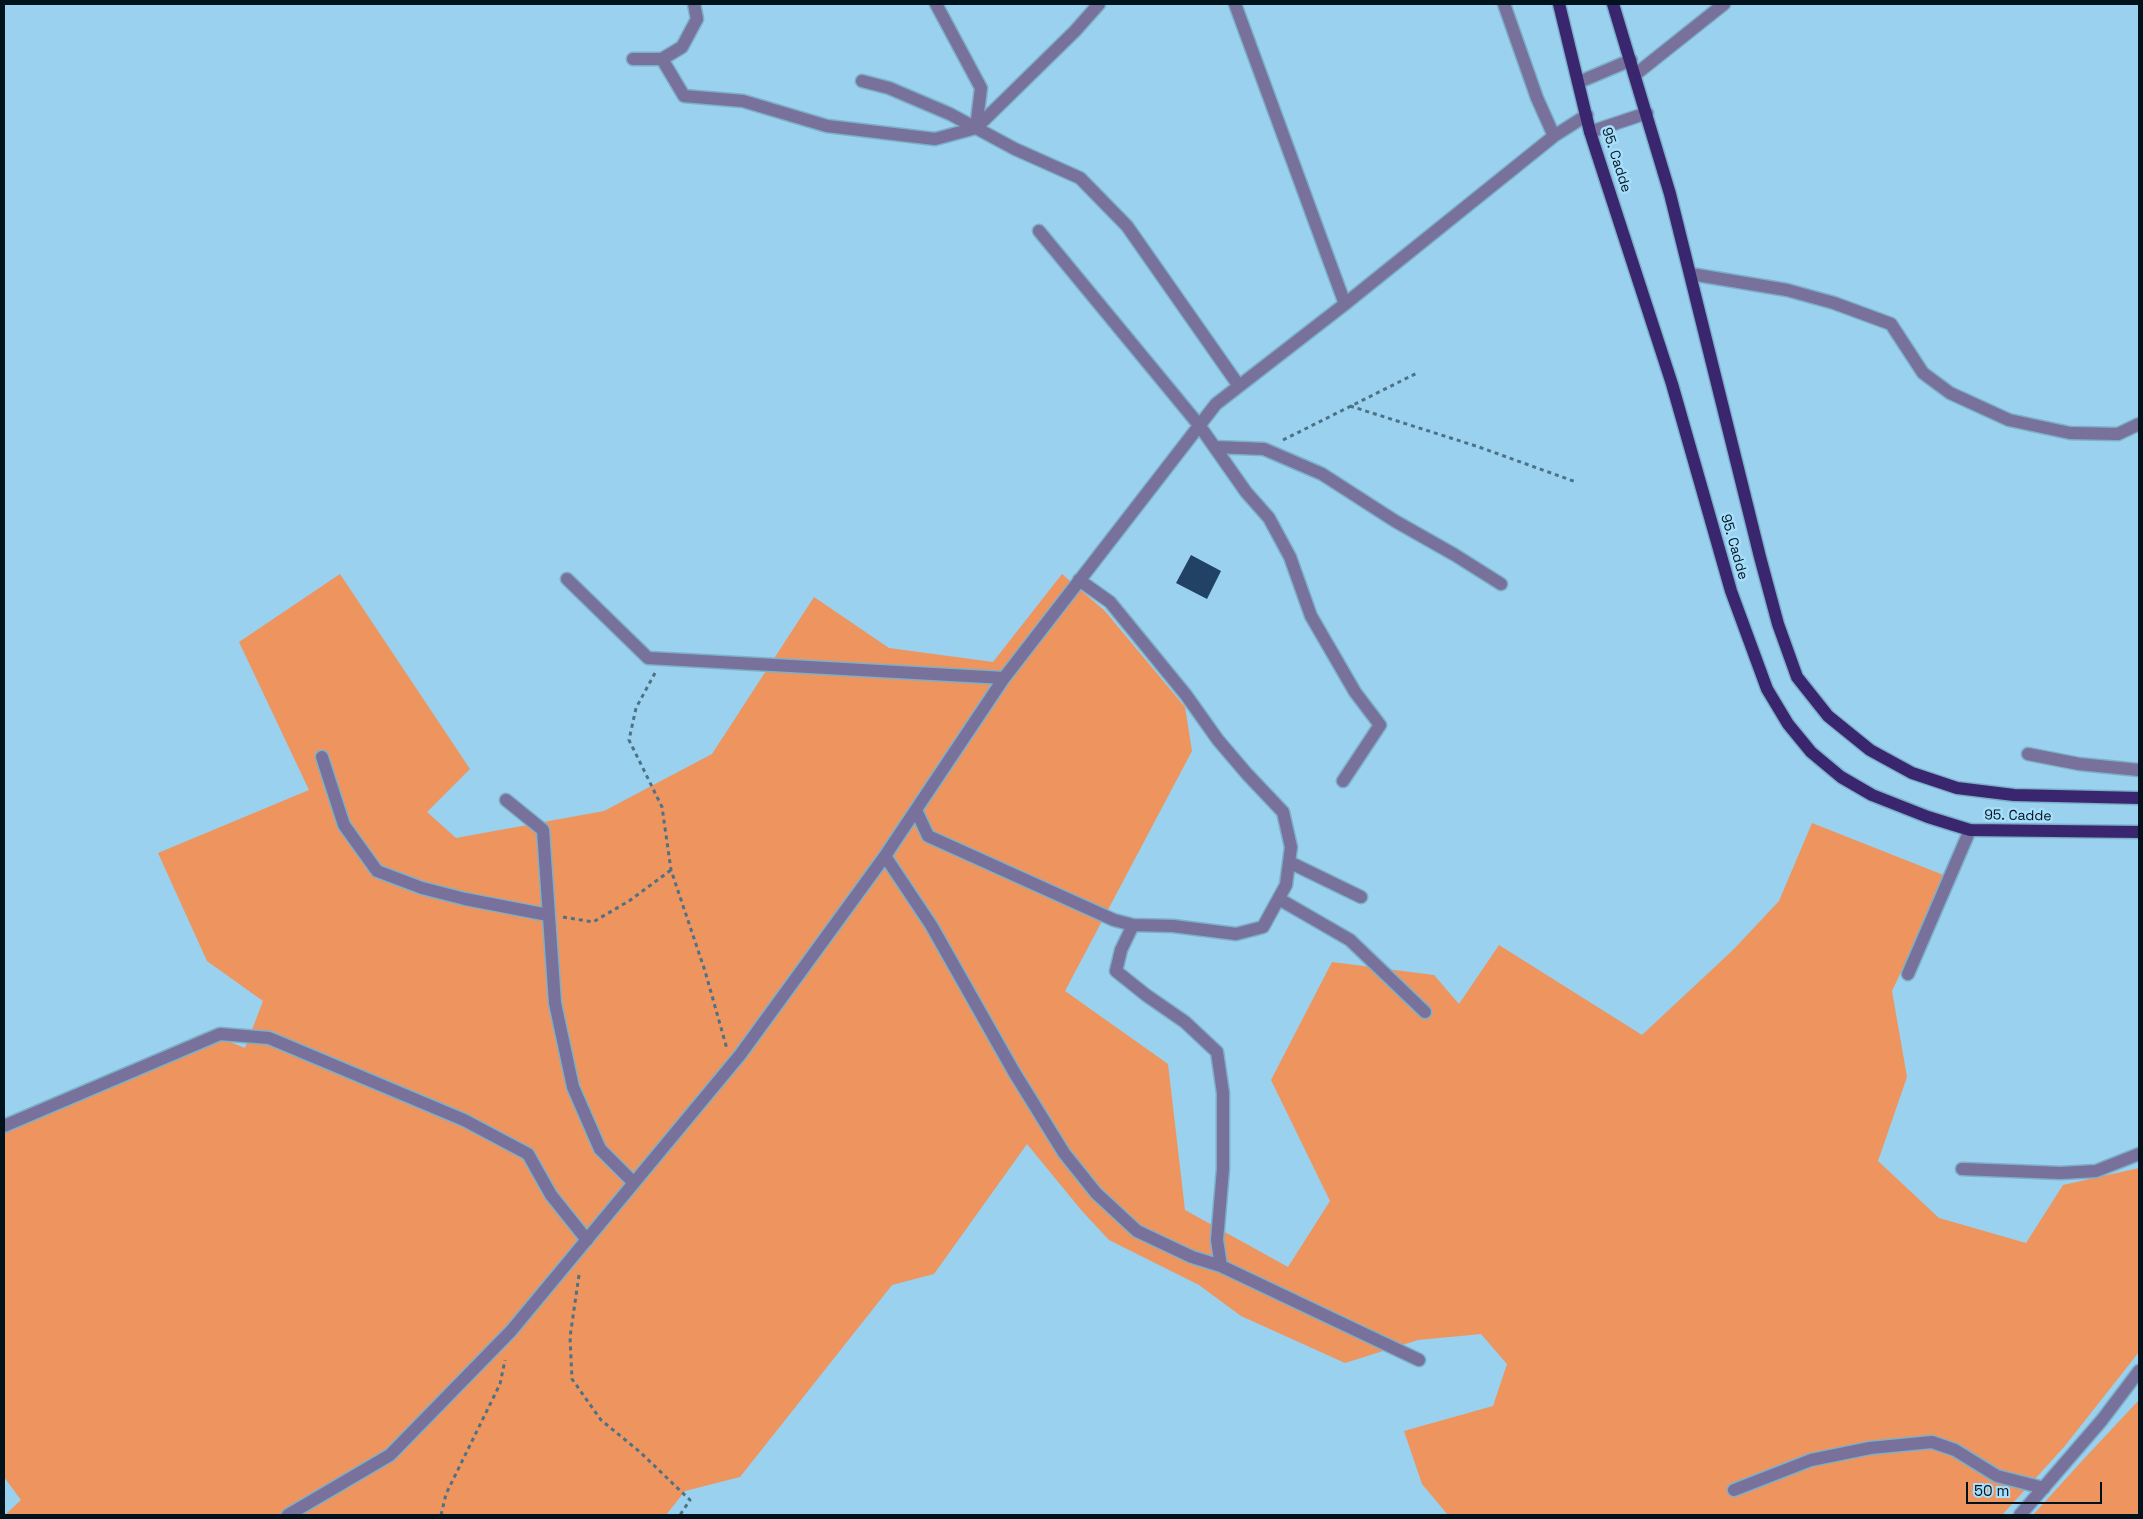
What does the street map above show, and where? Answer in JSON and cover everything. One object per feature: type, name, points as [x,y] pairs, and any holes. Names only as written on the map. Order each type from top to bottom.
[{"type":"main road","name":"95. Cadde","points":[[1558,4],[1590,132],[1672,384],[1731,591],[1767,689],[1788,724],[1805,745],[1841,777],[1872,795],[1928,817],[1970,830],[2139,832]]},
{"type":"main road","name":"95. Cadde","points":[[1613,4],[1636,74],[1691,274],[1711,365],[1778,624],[1797,677],[1828,716],[1870,750],[1912,773],[1957,788],[2014,795],[2139,798]]},
{"type":"street","points":[[633,59],[662,60],[682,48],[697,19],[694,4]]},
{"type":"street","points":[[936,4],[981,88],[976,128]]},
{"type":"street","points":[[662,60],[684,96],[743,101],[827,126],[935,139],[976,128],[1075,31],[1099,4]]},
{"type":"street","points":[[1235,4],[1344,304]]},
{"type":"street","points":[[1504,4],[1536,98],[1554,136]]},
{"type":"street","points":[[1636,74],[1724,4]]},
{"type":"street","points":[[1579,82],[1631,60]]},
{"type":"street","points":[[862,81],[889,88],[950,114],[1015,150],[1080,178],[1127,226],[1239,386]]},
{"type":"street","points":[[1590,132],[1647,113]]},
{"type":"street","points":[[288,1515],[390,1455],[511,1332],[732,1064],[885,856],[1004,678],[1216,404],[1554,136],[1587,115]]},
{"type":"street","points":[[1039,231],[1199,425],[1246,492],[1269,518],[1290,557],[1311,616],[1355,692],[1380,725],[1343,781]]},
{"type":"street","points":[[1691,274],[1787,290],[1834,303],[1891,324],[1923,373],[1950,393],[2009,420],[2070,433],[2118,434],[2139,424]]},
{"type":"street","points":[[1215,447],[1264,449],[1322,474],[1395,521],[1501,584]]},
{"type":"street","points":[[568,580],[648,658],[1004,678]]},
{"type":"street","points":[[916,810],[928,836],[1114,920],[1133,925],[1173,926],[1236,934],[1263,927],[1286,885],[1291,847],[1283,812],[1218,740],[1186,695],[1110,602],[1079,580]]},
{"type":"street","points":[[2028,754],[2079,764],[2139,770]]},
{"type":"street","points":[[322,757],[344,826],[377,871],[422,888],[465,900],[548,915]]},
{"type":"street","points":[[506,800],[543,830],[555,1003],[573,1087],[600,1149],[634,1183]]},
{"type":"street","points":[[1908,974],[1970,830]]},
{"type":"street","points":[[885,856],[931,925],[1014,1072],[1064,1153],[1096,1193],[1137,1231],[1192,1257],[1221,1266],[1418,1360]]},
{"type":"street","points":[[1289,862],[1362,898]]},
{"type":"street","points":[[1279,899],[1350,940],[1425,1012]]},
{"type":"street","points":[[1133,925],[1121,950],[1116,970],[1146,995],[1185,1022],[1218,1052],[1223,1093],[1223,1170],[1217,1240],[1221,1266]]},
{"type":"street","points":[[4,1126],[220,1034],[269,1038],[464,1120],[528,1154],[551,1196],[587,1240]]},
{"type":"street","points":[[1962,1169],[2061,1173],[2096,1171],[2139,1154]]},
{"type":"street","points":[[2020,1515],[2102,1420],[2139,1371]]},
{"type":"street","points":[[1734,1490],[1811,1460],[1870,1448],[1932,1442],[1955,1450],[1996,1476],[2044,1488]]},
{"type":"path","points":[[1264,449],[1417,373]]},
{"type":"path","points":[[1350,406],[1479,447],[1576,482]]},
{"type":"path","points":[[662,659],[636,708],[629,740],[662,807],[671,870],[705,971],[732,1064]]},
{"type":"path","points":[[548,915],[593,922],[629,901],[671,870]]},
{"type":"path","points":[[581,1266],[570,1337],[572,1379],[601,1420],[640,1452],[690,1500],[680,1515]]},
{"type":"path","points":[[441,1515],[446,1494],[500,1384],[505,1358]]},
{"type":"shaded area","points":[[340,574],[470,769],[427,812],[456,838],[604,811],[712,754],[814,597],[889,648],[993,662],[1062,574],[1105,611],[1185,707],[1192,751],[1065,991],[1168,1064],[1185,1210],[1288,1267],[1330,1201],[1271,1080],[1332,962],[1434,975],[1459,1004],[1499,945],[1642,1035],[1734,949],[1779,901],[1812,823],[1946,876],[1892,991],[1907,1077],[1878,1161],[1939,1218],[2026,1243],[2063,1185],[2139,1168],[2139,1352],[2064,1447],[2002,1515],[1448,1515],[1422,1484],[1404,1431],[1493,1406],[1507,1364],[1481,1334],[1418,1340],[1345,1363],[1241,1316],[1199,1285],[1109,1240],[1082,1211],[1027,1144],[934,1274],[892,1285],[740,1477],[685,1491],[666,1515],[5,1515],[21,1500],[4,1477],[4,1120],[206,1032],[245,1048],[263,1001],[207,961],[158,853],[309,790],[239,642]]},
{"type":"shaded area","points":[[2139,1400],[2139,1515],[2033,1515],[2081,1462]]},
{"type":"building","points":[[1191,555],[1221,571],[1207,599],[1176,583]]}]
